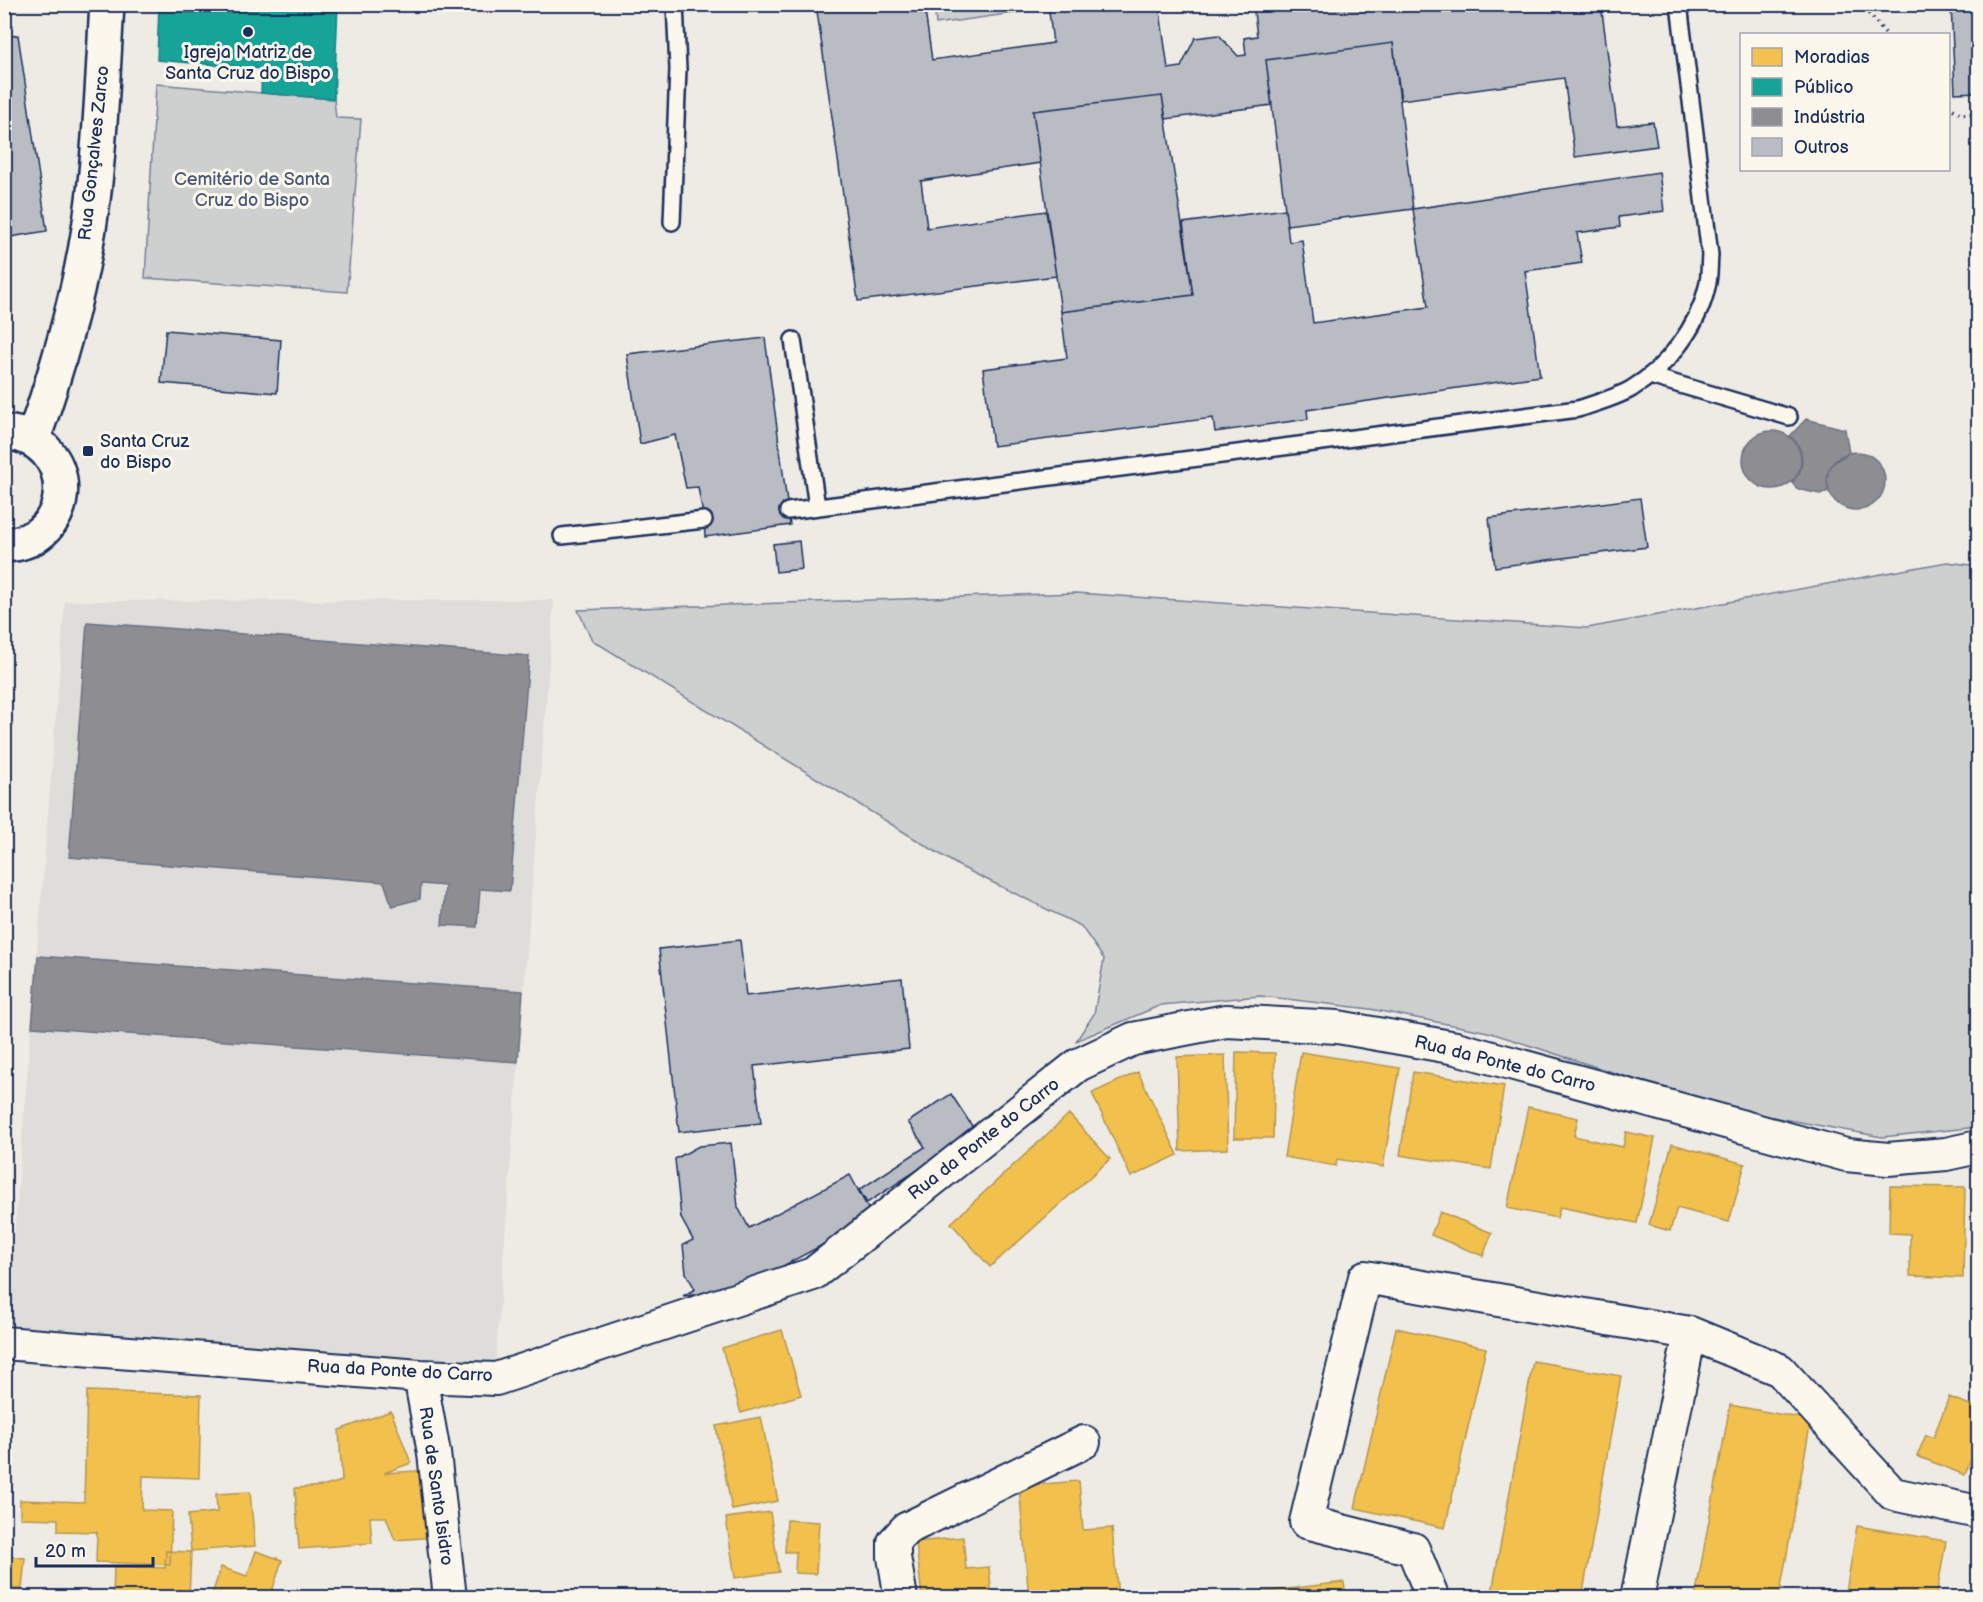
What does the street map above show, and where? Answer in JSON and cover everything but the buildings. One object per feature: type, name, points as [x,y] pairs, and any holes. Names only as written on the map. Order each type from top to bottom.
[{"type":"main road","name":"Rua Gonçalves Zarco","points":[[19,436],[53,382],[82,264],[93,202],[107,4]]},
{"type":"main road","points":[[4,545],[17,545],[35,538],[56,513],[62,488],[58,468],[48,452],[19,436]]},
{"type":"street","name":"Rua da Ponte do Carro","points":[[4,1343],[420,1376],[496,1379],[813,1274],[1078,1065],[1133,1039],[1226,1021],[1338,1027],[1456,1048],[1846,1155],[1888,1158],[1946,1154],[1978,1147]]},
{"type":"street","points":[[1433,1598],[1413,1549],[1306,1522],[1365,1277],[1690,1333],[1780,1370],[1893,1494],[1978,1512]]},
{"type":"street","points":[[1637,1598],[1690,1333]]},
{"type":"street","name":"Rua de Santo Isidro","points":[[420,1376],[434,1453],[450,1598]]},
{"type":"street","points":[[901,1598],[894,1557],[894,1542],[906,1529],[1084,1442]]},
{"type":"lane","points":[[672,222],[678,69],[675,4]]},
{"type":"lane","points":[[788,511],[1578,409],[1629,390],[1650,376],[1675,349],[1698,315],[1707,286],[1710,255],[1679,4]]},
{"type":"lane","points":[[792,340],[817,507]]},
{"type":"lane","points":[[1650,376],[1789,417]]},
{"type":"lane","points":[[562,536],[704,520]]},
{"type":"path","points":[[1861,4],[1885,33]]},
{"type":"path","points":[[1950,107],[1961,114],[1978,114]]},
{"type":"shaded area","points":[[554,600],[495,1367],[7,1328],[65,601]]},
{"type":"green space","points":[[934,5],[1035,5],[1036,10],[936,24]]},
{"type":"green space","name":"Cemitério de Santa Cruz do Bispo","points":[[156,84],[334,99],[336,118],[361,119],[347,292],[145,278]]},
{"type":"green space","points":[[1947,562],[1978,566],[1978,1127],[1882,1137],[1762,1115],[1624,1076],[1488,1032],[1370,1009],[1260,996],[1161,1005],[1076,1041],[1094,1014],[1104,959],[1081,926],[959,866],[592,640],[578,610],[1076,593],[1587,628]]},
{"type":"place","name":"Igreja Matriz de Santa Cruz do Bispo","points":[[248,32]]},
{"type":"place","name":"Santa Cruz do Bispo","points":[[88,451]]}]
